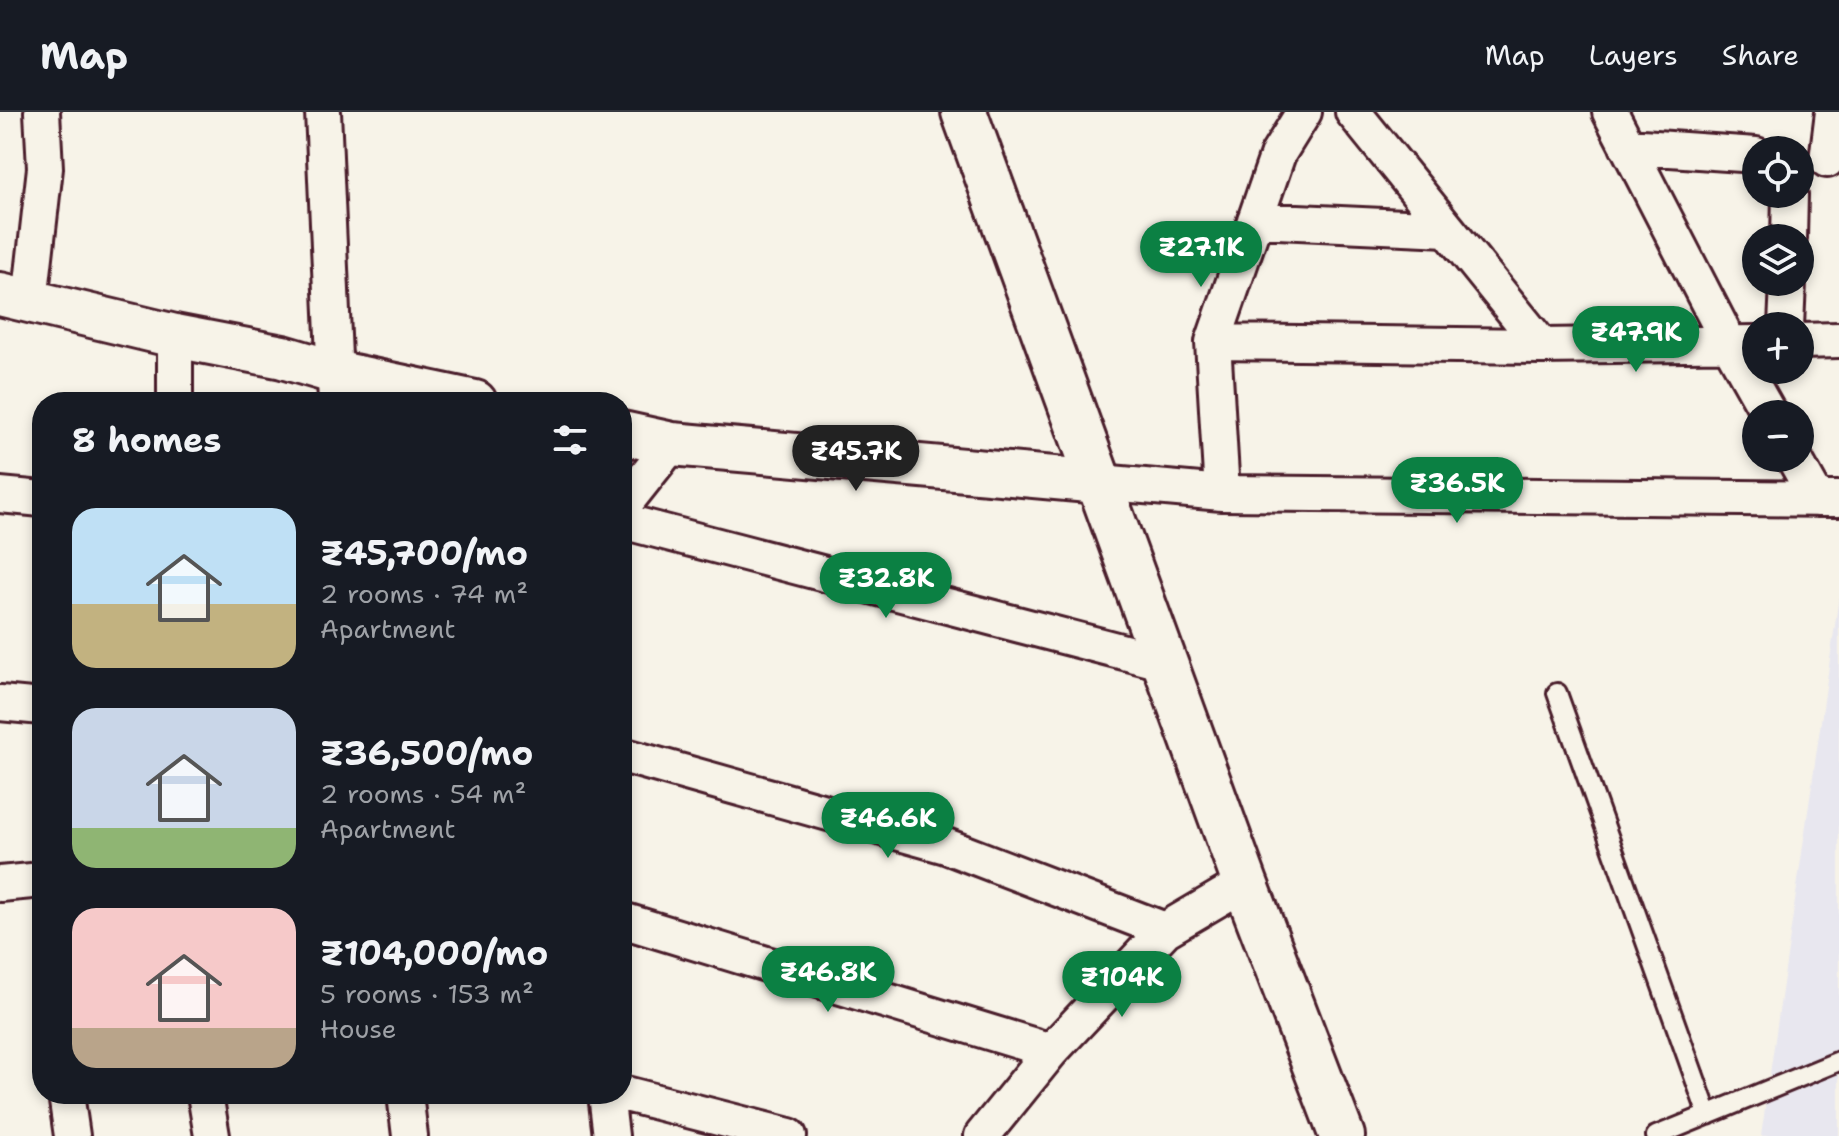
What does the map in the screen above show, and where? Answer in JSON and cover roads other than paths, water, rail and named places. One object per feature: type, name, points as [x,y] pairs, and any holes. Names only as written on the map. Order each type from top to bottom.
[{"type":"main road","points":[[964,112],[1245,883],[1342,1136]]},
{"type":"street","points":[[42,112],[45,168],[15,297],[175,336],[283,357],[335,387],[382,392]]},
{"type":"street","points":[[323,112],[335,387]]},
{"type":"street","points":[[1222,493],[1213,342],[1278,154],[1304,112]]},
{"type":"street","points":[[1353,112],[1542,346]]},
{"type":"street","points":[[1213,342],[1542,346],[1742,343],[1610,112]]},
{"type":"street","points":[[1822,159],[1833,112]]},
{"type":"street","points":[[1627,146],[1742,154]]},
{"type":"street","points":[[1255,220],[1447,229]]},
{"type":"street","points":[[175,336],[175,392]]},
{"type":"street","points":[[1814,341],[1839,340]]},
{"type":"street","points":[[632,435],[672,444],[1222,493],[1828,499]]},
{"type":"street","points":[[632,494],[672,444]]},
{"type":"street","points":[[1806,472],[1828,499]]},
{"type":"street","points":[[0,495],[32,498]]},
{"type":"street","points":[[632,524],[1166,663]]},
{"type":"street","points":[[0,703],[32,706]]},
{"type":"street","points":[[632,758],[946,846],[1165,930]]},
{"type":"street","points":[[0,884],[32,881]]},
{"type":"street","points":[[982,1136],[1051,1051],[1165,930],[1245,883]]},
{"type":"street","points":[[632,923],[1051,1051]]},
{"type":"street","points":[[632,1096],[789,1136]]},
{"type":"street","points":[[67,1104],[72,1136]]},
{"type":"street","points":[[207,1104],[212,1136]]},
{"type":"street","points":[[406,1104],[410,1136]]},
{"type":"street","points":[[607,1104],[611,1136]]},
{"type":"lane","points":[[1557,693],[1708,1115]]},
{"type":"lane","points":[[1656,1136],[1839,1061]]}]
